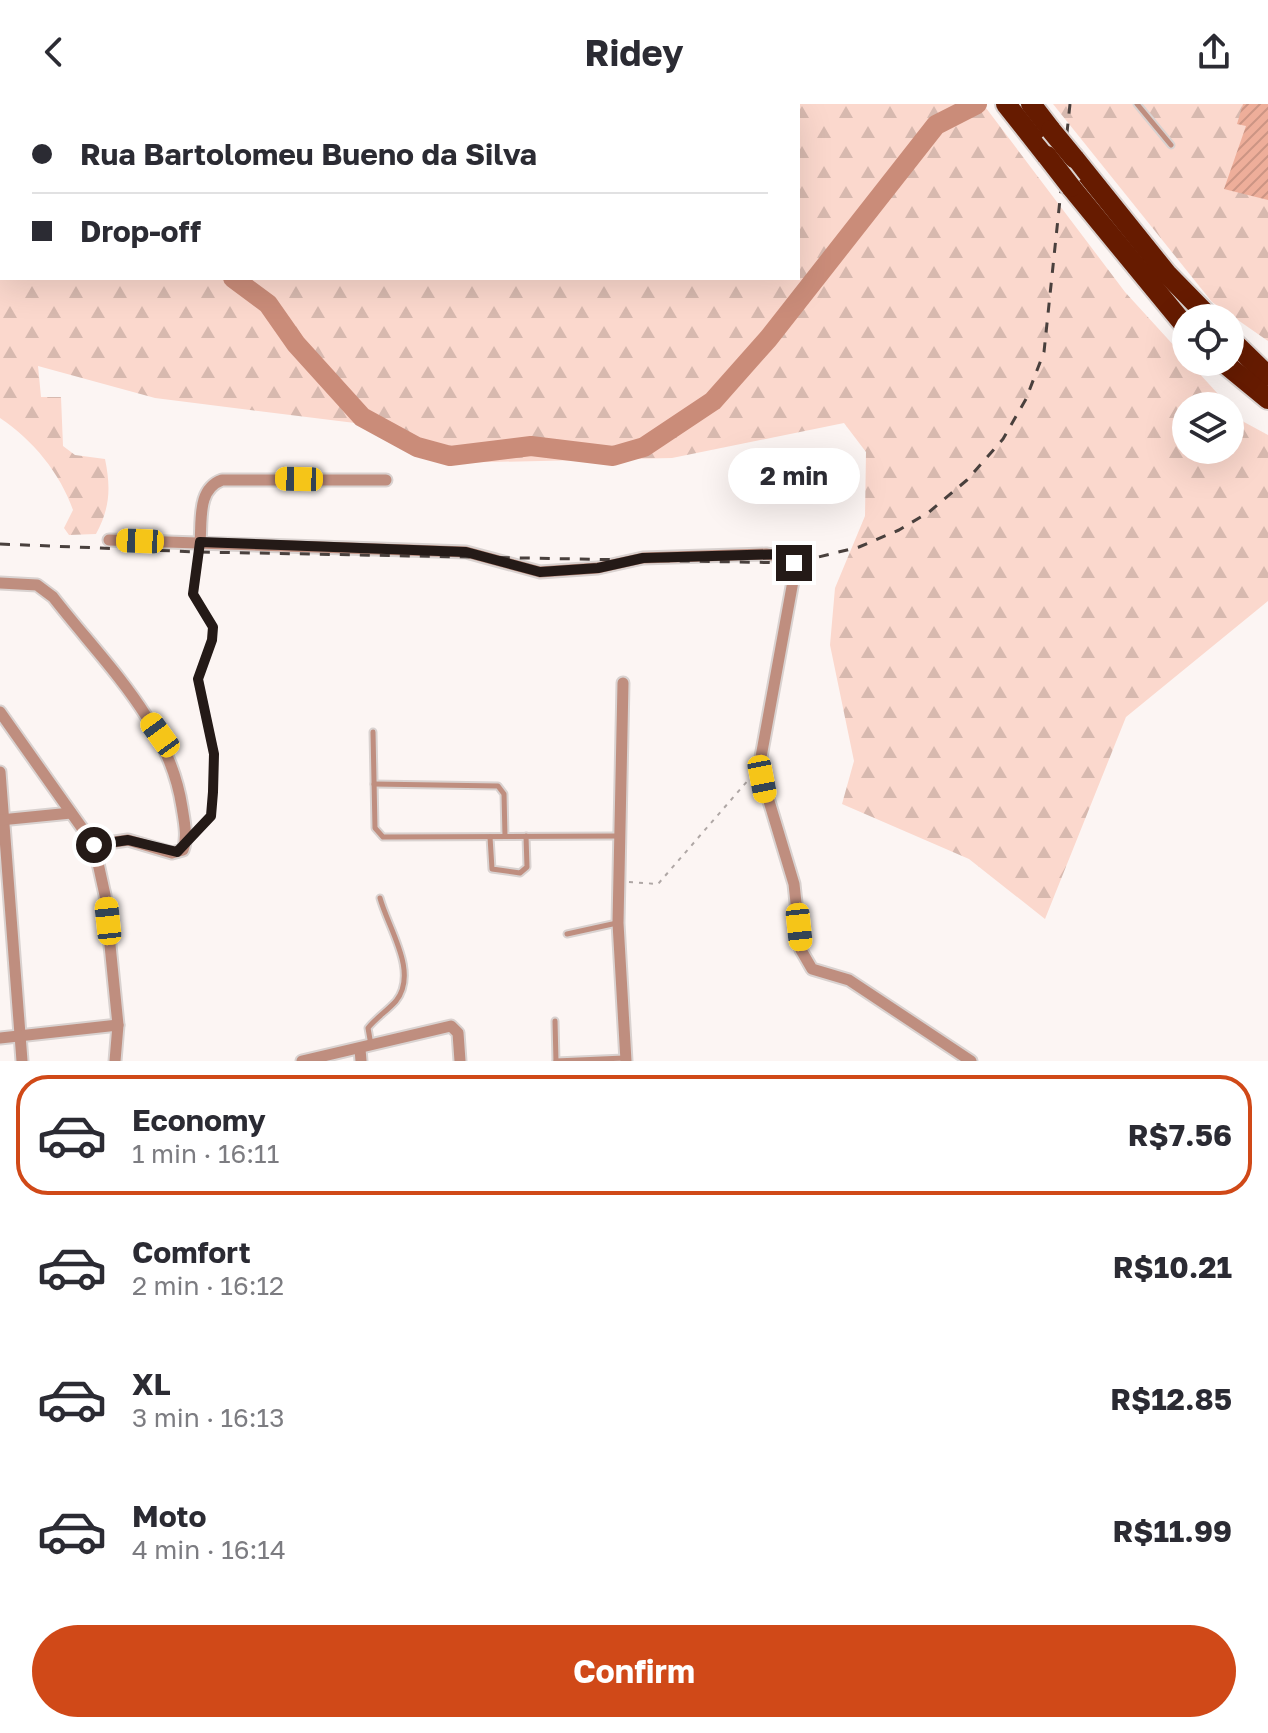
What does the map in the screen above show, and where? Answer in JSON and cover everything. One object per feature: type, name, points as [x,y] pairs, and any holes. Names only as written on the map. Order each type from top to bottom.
[{"type":"highway","points":[[1006,104],[1028,111],[1051,130],[1167,274],[1196,304]]},
{"type":"highway","points":[[1028,111],[1047,156],[1172,310]]},
{"type":"highway","points":[[1244,353],[1268,376]]},
{"type":"highway","points":[[1240,376],[1268,399]]},
{"type":"street","points":[[200,542],[204,495],[212,484],[222,480],[386,480]]},
{"type":"street","points":[[109,540],[466,552],[540,572],[598,568],[643,558],[785,554],[792,558],[795,570],[759,768],[794,884],[801,950],[812,969],[849,980],[971,1061]]},
{"type":"street","points":[[0,583],[37,585],[53,597],[160,735],[179,790],[186,844],[183,850],[172,853],[128,840],[94,845]]},
{"type":"street","points":[[623,683],[618,923],[626,1059]]},
{"type":"street","points":[[0,712],[94,845],[105,895],[118,1025],[115,1061]]},
{"type":"street","points":[[0,772],[1,820],[22,1061]]},
{"type":"street","points":[[1,820],[71,813]]},
{"type":"street","points":[[0,1038],[118,1025]]},
{"type":"street","points":[[302,1061],[364,1052],[451,1026],[458,1033],[460,1061]]},
{"type":"lane","points":[[1137,104],[1171,145]]},
{"type":"lane","points":[[186,844],[211,816],[213,792],[214,754],[198,679],[212,640],[213,627],[193,594],[200,542]]},
{"type":"lane","points":[[373,732],[375,828],[383,837],[620,836]]},
{"type":"lane","points":[[374,784],[498,786],[504,794],[505,836]]},
{"type":"lane","points":[[490,837],[492,869],[520,873],[527,867],[526,836]]},
{"type":"lane","points":[[364,1052],[368,1028],[396,1000],[404,985],[405,972],[380,898]]},
{"type":"lane","points":[[567,934],[618,923]]},
{"type":"lane","points":[[555,1021],[556,1061],[626,1059]]},
{"type":"path","points":[[619,881],[658,884],[759,768]]},
{"type":"green space","points":[[800,104],[983,104],[1125,292],[1172,344],[1172,376],[1202,376],[1216,392],[1172,392],[1172,464],[1244,464],[1244,422],[1268,435],[1268,601],[1126,717],[1045,919],[969,859],[842,804],[854,761],[830,645],[835,588],[865,516],[866,452],[844,423],[672,458],[448,463],[355,423],[155,398],[38,366],[41,397],[61,397],[63,446],[75,455],[105,459],[108,498],[101,525],[96,534],[69,535],[64,528],[73,510],[53,470],[34,447],[0,418],[0,280],[800,280]]},
{"type":"green space","points":[[1053,104],[1268,104],[1268,341],[1244,324],[1244,304],[1212,302]]},
{"type":"building","points":[[1243,104],[1268,104],[1268,200],[1224,189],[1246,126],[1237,124]]},
{"type":"waterway","points":[[236,280],[268,304],[296,344],[362,417],[417,447],[450,456],[531,446],[613,456],[644,447],[713,401],[768,339],[936,125],[977,104]]},
{"type":"railway","points":[[0,544],[199,552],[794,563],[859,547],[899,530],[929,512],[967,480],[1003,439],[1026,399],[1044,352],[1070,104]]},
{"type":"route","points":[[94,845],[119,839],[177,852],[183,850],[211,816],[214,754],[198,679],[212,640],[213,627],[193,594],[200,542],[466,552],[508,566],[555,573],[665,557],[785,554],[794,563]]}]
